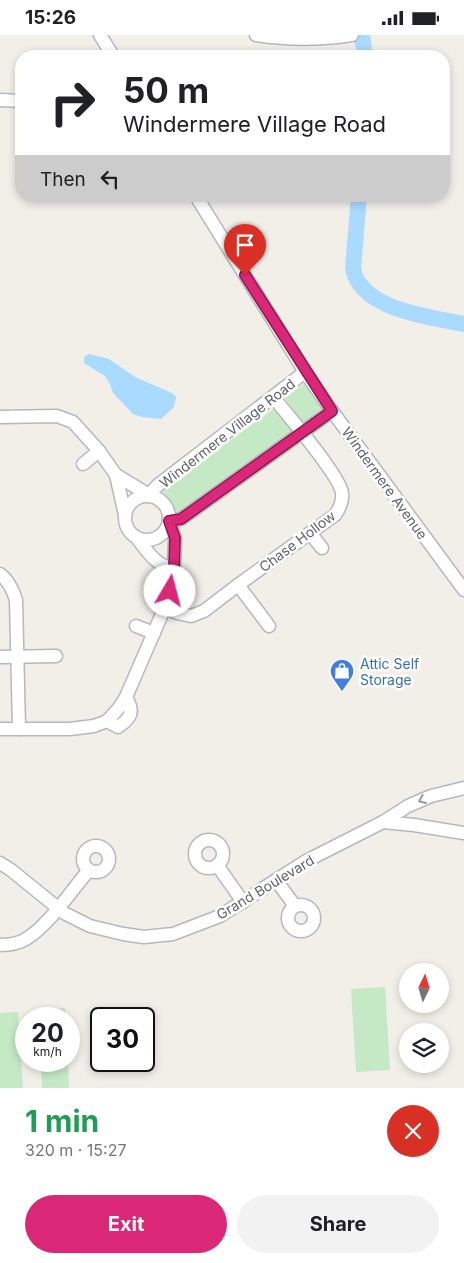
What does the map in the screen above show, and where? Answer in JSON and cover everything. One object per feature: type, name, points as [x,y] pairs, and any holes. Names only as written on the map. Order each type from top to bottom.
[{"type":"street","points":[[100,35],[109,50]]},
{"type":"street","points":[[256,35],[285,39],[313,39],[350,35]]},
{"type":"street","points":[[0,100],[15,101]]},
{"type":"street","name":"Windermere Avenue","points":[[200,202],[305,372],[464,590]]},
{"type":"street","name":"Windermere Village Road","points":[[125,515],[130,503],[136,498],[149,495],[158,485],[274,398],[305,372]]},
{"type":"street","name":"Chase Hollow","points":[[165,607],[177,613],[191,616],[204,611],[335,515],[341,505],[342,493],[338,482],[274,398]]},
{"type":"street","points":[[136,538],[143,540],[157,538],[163,534],[169,521],[181,519],[332,411]]},
{"type":"street","name":"Windermere Village Road","points":[[0,417],[57,416],[73,421],[99,451],[116,475],[127,528],[164,567],[174,569]]},
{"type":"street","points":[[83,464],[99,451]]},
{"type":"street","name":"Windermere Village Road","points":[[0,729],[70,729],[94,726],[108,721],[126,697],[165,607],[170,591],[174,569],[175,538],[169,521],[167,507],[156,497],[149,495],[116,475]]},
{"type":"street","points":[[310,533],[322,548]]},
{"type":"street","points":[[0,574],[6,579],[16,600],[19,729]]},
{"type":"street","points":[[238,585],[269,626]]},
{"type":"street","points":[[136,626],[154,633]]},
{"type":"street","points":[[0,657],[56,656]]},
{"type":"street","name":"Grand Boulevard","points":[[0,863],[11,869],[64,913],[90,926],[144,937],[173,934],[220,916],[306,861],[416,803],[431,796],[464,789]]},
{"type":"street","points":[[383,822],[464,833]]},
{"type":"street","points":[[217,865],[243,902]]},
{"type":"street","points":[[0,945],[14,944],[26,939],[43,925],[89,870]]},
{"type":"street","points":[[276,880],[295,906]]},
{"type":"green space","points":[[304,384],[323,410],[304,424],[285,398]]},
{"type":"green space","points":[[275,408],[293,431],[179,515],[169,503],[162,490]]},
{"type":"green space","points":[[385,987],[390,1070],[356,1072],[351,989]]},
{"type":"green space","points":[[15,1012],[15,1072],[22,1072],[23,1088],[0,1088],[0,1013]]},
{"type":"green space","points":[[41,1072],[68,1072],[69,1088],[42,1088]]},
{"type":"water","points":[[89,354],[109,359],[135,377],[172,393],[176,397],[174,407],[161,419],[133,414],[113,393],[105,376],[84,363],[84,357]]},
{"type":"waterway","points":[[362,35],[364,50]]},
{"type":"waterway","points":[[358,202],[353,268],[358,282],[382,302],[399,309],[464,324]]},
{"type":"place","name":"Attic Self Storage","points":[[342,692]]},
{"type":"route","points":[[170,591],[174,569],[175,538],[169,521],[181,519],[332,411],[305,372],[245,275]]}]
